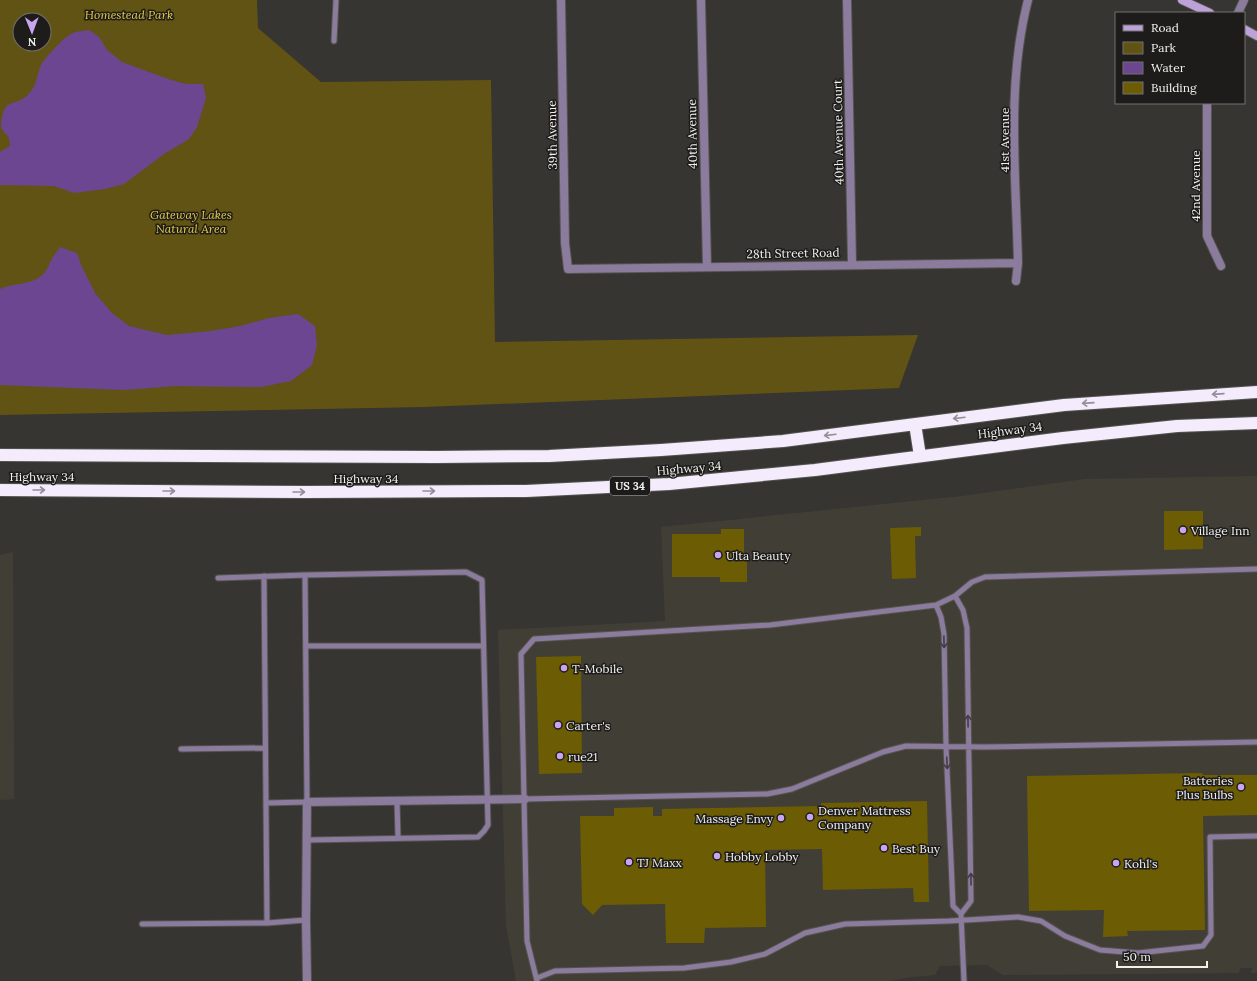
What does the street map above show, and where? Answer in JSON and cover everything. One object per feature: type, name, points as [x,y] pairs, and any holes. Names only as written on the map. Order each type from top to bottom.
[{"type":"highway","name":"Highway 34","points":[[0,455],[436,457],[550,456],[661,450],[783,440],[1064,405],[1257,392]]},
{"type":"highway","name":"Highway 34","points":[[0,490],[297,492],[526,491],[668,484],[815,470],[1062,438],[1177,426],[1257,423]]},
{"type":"highway","points":[[916,424],[920,456]]},
{"type":"street","name":"39th Avenue","points":[[561,0],[565,236],[568,269]]},
{"type":"street","name":"40th Avenue","points":[[701,0],[707,267]]},
{"type":"street","name":"40th Avenue Court","points":[[847,0],[852,264]]},
{"type":"street","name":"41st Avenue","points":[[1016,281],[1018,263],[1015,142],[1016,62],[1028,0]]},
{"type":"street","points":[[1182,0],[1208,12]]},
{"type":"street","points":[[1238,12],[1244,0]]},
{"type":"street","points":[[1245,30],[1257,36]]},
{"type":"street","name":"42nd Avenue","points":[[1207,104],[1207,236],[1222,266]]},
{"type":"street","name":"28th Street Road","points":[[568,269],[852,264],[1018,263]]},
{"type":"street","points":[[307,981],[307,802],[525,798]]},
{"type":"lane","points":[[334,41],[336,0]]},
{"type":"lane","points":[[1257,569],[985,578],[972,582],[954,596],[936,604],[770,625],[534,639],[521,654],[527,941],[537,980],[555,971],[684,968],[731,962],[765,954],[805,932],[845,924],[1018,917],[1041,921],[1065,936],[1100,950],[1138,953],[1202,946],[1211,935],[1210,837],[1257,836]]},
{"type":"lane","points":[[218,578],[466,572],[482,580],[488,825],[484,831],[478,836],[307,840]]},
{"type":"lane","points":[[266,803],[307,802],[305,575]]},
{"type":"lane","points":[[264,576],[266,922]]},
{"type":"lane","points":[[954,596],[963,610],[967,628],[971,901],[961,914],[964,981]]},
{"type":"lane","points":[[936,604],[941,617],[944,634],[946,746],[953,906],[961,914]]},
{"type":"lane","points":[[306,646],[483,646]]},
{"type":"lane","points":[[525,798],[767,794],[792,789],[883,752],[906,746],[969,747],[1257,742]]},
{"type":"lane","points":[[181,749],[265,748]]},
{"type":"lane","points":[[397,801],[398,838]]},
{"type":"lane","points":[[142,924],[306,920]]},
{"type":"shaded area","points":[[1257,476],[1257,973],[1251,973],[1252,968],[1240,968],[1239,973],[1003,975],[987,965],[940,966],[935,975],[888,981],[516,981],[506,925],[498,630],[665,621],[661,527],[962,496],[1085,479]]},
{"type":"shaded area","points":[[13,552],[14,799],[0,800],[0,555]]},
{"type":"green space","name":"Gateway Lakes Natural Area","points":[[0,0],[257,0],[258,28],[321,82],[491,80],[495,342],[918,335],[899,388],[424,407],[0,415]]},
{"type":"water","points":[[89,30],[99,37],[107,50],[122,62],[171,80],[186,84],[203,84],[206,98],[197,127],[189,139],[164,154],[124,184],[105,189],[74,193],[54,186],[0,185],[0,152],[10,146],[9,138],[1,128],[4,110],[7,106],[25,97],[31,91],[35,85],[41,65],[50,53],[68,36],[77,32]]},
{"type":"water","points":[[60,247],[77,253],[95,293],[112,313],[129,326],[167,335],[211,331],[240,326],[269,318],[298,314],[315,326],[317,345],[312,365],[291,381],[261,387],[175,386],[124,390],[0,385],[0,289],[37,279],[45,272]]},
{"type":"building","name":"Village Inn","points":[[1164,511],[1203,511],[1203,549],[1164,550]]},
{"type":"building","points":[[921,527],[921,536],[915,536],[916,578],[892,579],[890,528]]},
{"type":"building","points":[[721,529],[744,529],[744,556],[747,557],[747,582],[720,582],[720,577],[672,577],[672,534],[721,534]]},
{"type":"building","points":[[581,656],[582,773],[539,774],[536,657]]},
{"type":"building","name":"Kohl's","points":[[1202,773],[1203,775],[1257,775],[1257,815],[1203,816],[1205,930],[1127,931],[1128,936],[1103,937],[1104,910],[1029,911],[1027,776]]},
{"type":"building","points":[[927,801],[929,902],[914,902],[913,888],[823,890],[822,849],[765,850],[766,927],[705,928],[704,943],[666,943],[665,904],[602,905],[593,915],[582,904],[580,816],[614,816],[614,808],[653,807],[653,816],[662,816],[662,809],[821,806],[821,803]]},
{"type":"place","name":"Village Inn","points":[[1183,530]]},
{"type":"place","name":"Ulta Beauty","points":[[718,555]]},
{"type":"place","name":"T-Mobile","points":[[564,668]]},
{"type":"place","name":"Carter's","points":[[558,725]]},
{"type":"place","name":"rue21","points":[[560,756]]},
{"type":"place","name":"Batteries Plus Bulbs","points":[[1241,787]]},
{"type":"place","name":"Denver Mattress Company","points":[[810,817]]},
{"type":"place","name":"Massage Envy","points":[[781,818]]},
{"type":"place","name":"Best Buy","points":[[884,848]]},
{"type":"place","name":"Hobby Lobby","points":[[717,856]]},
{"type":"place","name":"TJ Maxx","points":[[629,862]]},
{"type":"place","name":"Kohl's","points":[[1116,863]]},
{"type":"park label","name":"Homestead Park","points":[[129,14]]}]
